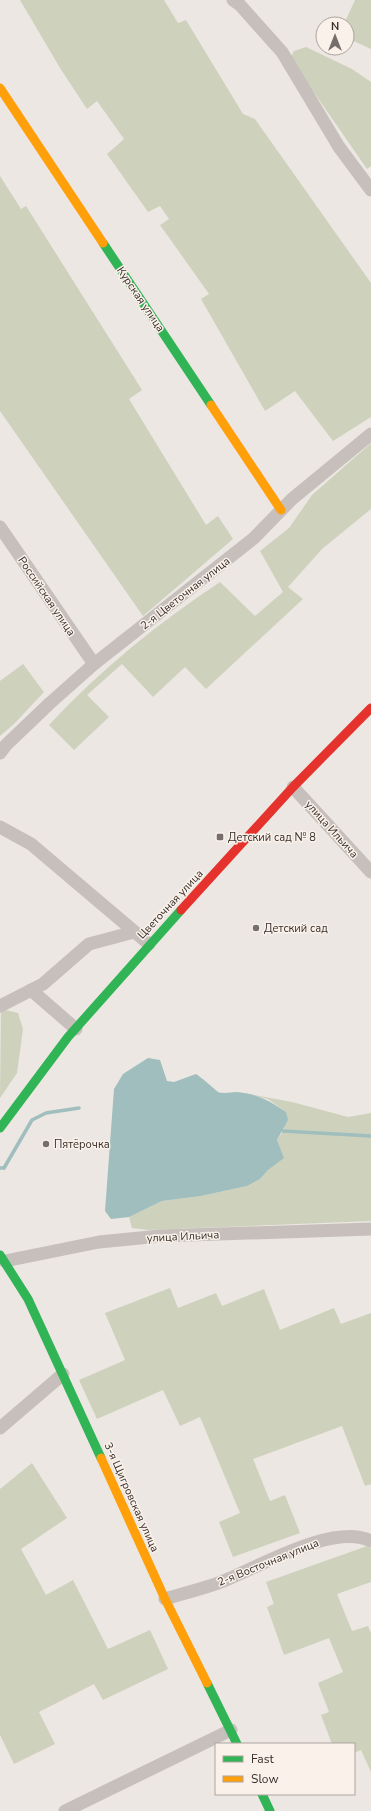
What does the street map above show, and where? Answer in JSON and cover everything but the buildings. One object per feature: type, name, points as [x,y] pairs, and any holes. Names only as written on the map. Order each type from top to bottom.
[{"type":"street","points":[[233,0],[240,4],[282,52],[339,147],[371,190]]},
{"type":"street","name":"Курская улица","points":[[0,88],[282,510]]},
{"type":"street","name":"2-я Цветочная улица","points":[[0,753],[6,745],[44,708],[94,664],[254,538],[292,499],[371,434]]},
{"type":"street","name":"Российская улица","points":[[0,527],[94,664]]},
{"type":"street","name":"Цветочная улица","points":[[0,1128],[76,1029],[149,944],[293,787],[371,708]]},
{"type":"street","name":"улица Ильича","points":[[293,787],[371,872]]},
{"type":"street","points":[[0,827],[30,844],[149,944]]},
{"type":"street","points":[[0,1006],[42,984],[89,944],[134,932]]},
{"type":"street","points":[[31,990],[76,1029]]},
{"type":"street","name":"улица Ильича","points":[[3,1258],[99,1242],[160,1236],[371,1230]]},
{"type":"street","name":"3-я Щигровская улица","points":[[3,1258],[28,1299],[165,1599],[237,1743]]},
{"type":"street","points":[[0,1428],[63,1374]]},
{"type":"street","name":"2-я Восточная улица","points":[[165,1599],[219,1583],[326,1539],[347,1536],[371,1541]]},
{"type":"street","points":[[65,1811],[231,1730]]},
{"type":"street","points":[[262,1795],[270,1811]]},
{"type":"green space","points":[[20,0],[164,0],[178,23],[186,20],[243,114],[255,119],[371,283],[371,417],[333,441],[295,391],[265,411],[201,299],[209,294],[160,225],[169,219],[160,206],[148,212],[107,154],[124,139],[97,101],[87,109],[60,68]]},
{"type":"green space","points":[[355,0],[371,0],[371,49],[355,42],[355,16],[348,16]]},
{"type":"green space","points":[[306,47],[315,51],[315,56],[325,56],[352,69],[371,82],[371,166],[367,169],[290,58],[294,51]]},
{"type":"green space","points":[[0,176],[21,209],[26,206],[142,390],[129,399],[206,525],[218,516],[233,539],[143,616],[0,411]]},
{"type":"green space","points":[[371,443],[371,509],[322,549],[288,587],[303,599],[206,689],[185,667],[153,697],[122,664],[87,695],[109,717],[74,750],[49,725],[89,685],[130,648],[174,614],[220,582],[255,616],[283,592],[260,551],[289,528],[312,495]]},
{"type":"green space","points":[[23,664],[44,692],[14,724],[0,736],[0,681]]},
{"type":"green space","points":[[1,1009],[18,1013],[23,1029],[17,1073],[0,1098]]},
{"type":"green space","points":[[238,1092],[292,1102],[348,1117],[371,1113],[371,1221],[148,1230],[132,1228],[129,1217],[162,1201],[201,1196],[247,1186],[260,1179],[268,1170],[283,1158],[277,1140],[283,1131],[286,1112],[268,1099]]},
{"type":"green space","points":[[170,1288],[178,1308],[216,1293],[222,1306],[264,1289],[280,1330],[334,1308],[341,1324],[371,1313],[371,1484],[365,1486],[342,1426],[253,1459],[270,1501],[285,1495],[300,1533],[233,1557],[219,1522],[240,1513],[200,1417],[180,1426],[163,1390],[97,1419],[79,1380],[125,1360],[105,1313]]},
{"type":"green space","points":[[32,1463],[67,1518],[21,1549],[46,1595],[73,1580],[108,1649],[150,1630],[168,1669],[103,1700],[94,1684],[39,1712],[55,1744],[14,1764],[0,1735],[0,1489]]},
{"type":"green space","points":[[367,1546],[371,1548],[371,1582],[337,1594],[352,1631],[368,1626],[371,1633],[371,1772],[361,1750],[355,1753],[355,1743],[332,1743],[321,1715],[329,1712],[318,1683],[343,1672],[329,1638],[284,1655],[267,1607],[274,1604],[266,1582]]},
{"type":"water","points":[[148,1058],[160,1060],[167,1081],[174,1082],[196,1074],[220,1093],[237,1092],[251,1094],[269,1101],[286,1112],[288,1120],[277,1140],[284,1158],[268,1170],[260,1179],[247,1186],[201,1196],[162,1201],[129,1217],[111,1219],[105,1211],[114,1089],[123,1074]]},
{"type":"waterway","points":[[0,1168],[4,1168],[32,1120],[46,1113],[79,1108]]},
{"type":"waterway","points":[[283,1131],[371,1136]]},
{"type":"traffic: fast","points":[[103,243],[211,405]]},
{"type":"traffic: fast","points":[[0,1128],[68,1037],[181,910]]},
{"type":"traffic: fast","points":[[0,1255],[28,1299],[101,1458]]},
{"type":"traffic: fast","points":[[207,1683],[237,1743]]},
{"type":"traffic: fast","points":[[262,1795],[270,1811]]},
{"type":"traffic: slow","points":[[0,88],[103,243]]},
{"type":"traffic: slow","points":[[211,405],[281,510]]},
{"type":"traffic: slow","points":[[101,1458],[165,1599],[207,1683]]},
{"type":"traffic: jam","points":[[181,910],[293,787],[371,708]]},
{"type":"place","name":"Детский сад № 8","points":[[220,837]]},
{"type":"place","name":"Детский сад","points":[[256,928]]},
{"type":"place","name":"Пятёрочка","points":[[46,1144]]}]
